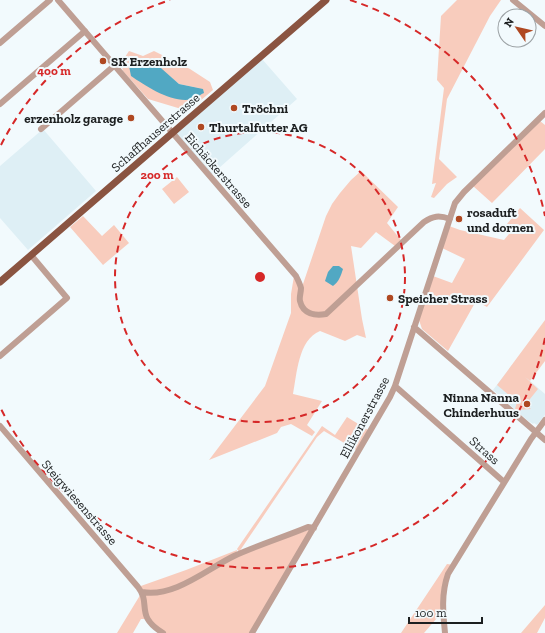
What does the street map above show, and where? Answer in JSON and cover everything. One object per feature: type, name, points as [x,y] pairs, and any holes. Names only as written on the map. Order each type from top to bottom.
[{"type":"main road","name":"Schaffhauserstrasse","points":[[0,282],[326,0]]},
{"type":"street","points":[[0,44],[50,0]]},
{"type":"street","name":"Eichäckerstrasse","points":[[58,0],[296,276],[301,287],[300,301],[306,312],[318,316],[326,314],[430,217],[436,216],[450,219]]},
{"type":"street","points":[[513,0],[545,26]]},
{"type":"street","points":[[0,104],[85,31]]},
{"type":"street","points":[[41,129],[115,65]]},
{"type":"street","name":"Ellikonerstrasse","points":[[252,633],[384,409],[395,386],[455,204],[459,197],[545,112]]},
{"type":"street","points":[[0,356],[68,298],[31,255]]},
{"type":"street","points":[[414,327],[545,440]]},
{"type":"street","name":"Strass","points":[[395,386],[504,482],[545,420]]},
{"type":"street","name":"Steigwiesenstrasse","points":[[0,426],[142,592]]},
{"type":"street","points":[[445,633],[443,597],[444,586],[448,574],[504,482]]},
{"type":"street","points":[[162,633],[151,625],[146,619],[142,592],[150,593],[163,591],[186,583],[213,567],[236,556],[308,527],[314,528]]},
{"type":"shaded area","points":[[457,0],[501,0],[490,16],[447,99],[439,159],[457,177],[447,184],[434,198],[431,197],[436,183],[432,184],[444,88],[437,80],[441,16]]},
{"type":"shaded area","points":[[129,51],[143,56],[154,51],[190,69],[210,82],[213,90],[188,111],[148,99],[123,71],[121,63]],"holes":[[[166,73],[179,84],[203,89],[131,76]]]},
{"type":"shaded area","points":[[262,59],[297,99],[210,176],[172,133]]},
{"type":"shaded area","points":[[540,121],[545,125],[545,149],[492,203],[473,186]]},
{"type":"shaded area","points":[[43,129],[96,191],[28,250],[0,218],[0,166]]},
{"type":"shaded area","points":[[361,171],[398,207],[387,223],[401,240],[395,246],[376,232],[361,248],[351,246],[366,338],[357,335],[345,341],[320,331],[313,335],[307,342],[300,358],[293,394],[322,401],[307,425],[315,432],[312,436],[291,424],[281,427],[277,433],[209,460],[265,386],[291,313],[291,294],[294,276],[301,290],[326,216],[332,204],[351,180]]},
{"type":"shaded area","points":[[177,177],[189,192],[174,204],[162,189]]},
{"type":"shaded area","points":[[520,208],[544,230],[487,307],[476,301],[448,351],[422,329],[419,320],[433,276],[452,283],[465,259],[442,248],[449,226],[504,240],[513,229],[507,224]]},
{"type":"shaded area","points":[[83,216],[102,236],[114,225],[129,243],[103,265],[70,227]]},
{"type":"shaded area","points":[[545,320],[545,361],[530,381],[525,377],[538,389],[526,404],[531,409],[517,410],[515,409],[517,402],[497,385]]},
{"type":"shaded area","name":"Ninna Nanna Chinderhuus","points":[[512,365],[545,394],[545,415],[537,425],[527,420],[493,390]]},
{"type":"shaded area","points":[[347,417],[368,430],[356,450],[324,431],[317,437],[239,552],[237,549],[322,426],[335,435]]},
{"type":"shaded area","points":[[314,528],[252,633],[163,633],[146,619],[141,619],[133,633],[117,633],[142,592],[138,587],[237,550],[236,555]]},
{"type":"shaded area","points":[[447,564],[454,565],[448,574],[443,611],[424,633],[401,633]]},
{"type":"shaded area","points":[[545,605],[545,618],[537,633],[521,633]]},
{"type":"water","points":[[137,58],[153,61],[179,84],[203,89],[204,93],[196,98],[188,100],[171,97],[153,90],[131,76],[129,66]]},
{"type":"water","points":[[333,266],[339,266],[343,269],[341,276],[333,286],[325,281],[328,272]]},
{"type":"place","name":"SK Erzenholz","points":[[103,61]]},
{"type":"place","name":"Tröchni","points":[[234,108]]},
{"type":"place","name":"erzenholz garage","points":[[131,118]]},
{"type":"place","name":"Thurtalfutter AG","points":[[201,127]]},
{"type":"place","name":"rosaduft und dornen","points":[[459,219]]},
{"type":"place","name":"Speicher Strass","points":[[390,298]]},
{"type":"place","name":"Ninna Nanna Chinderhuus","points":[[527,404]]}]
